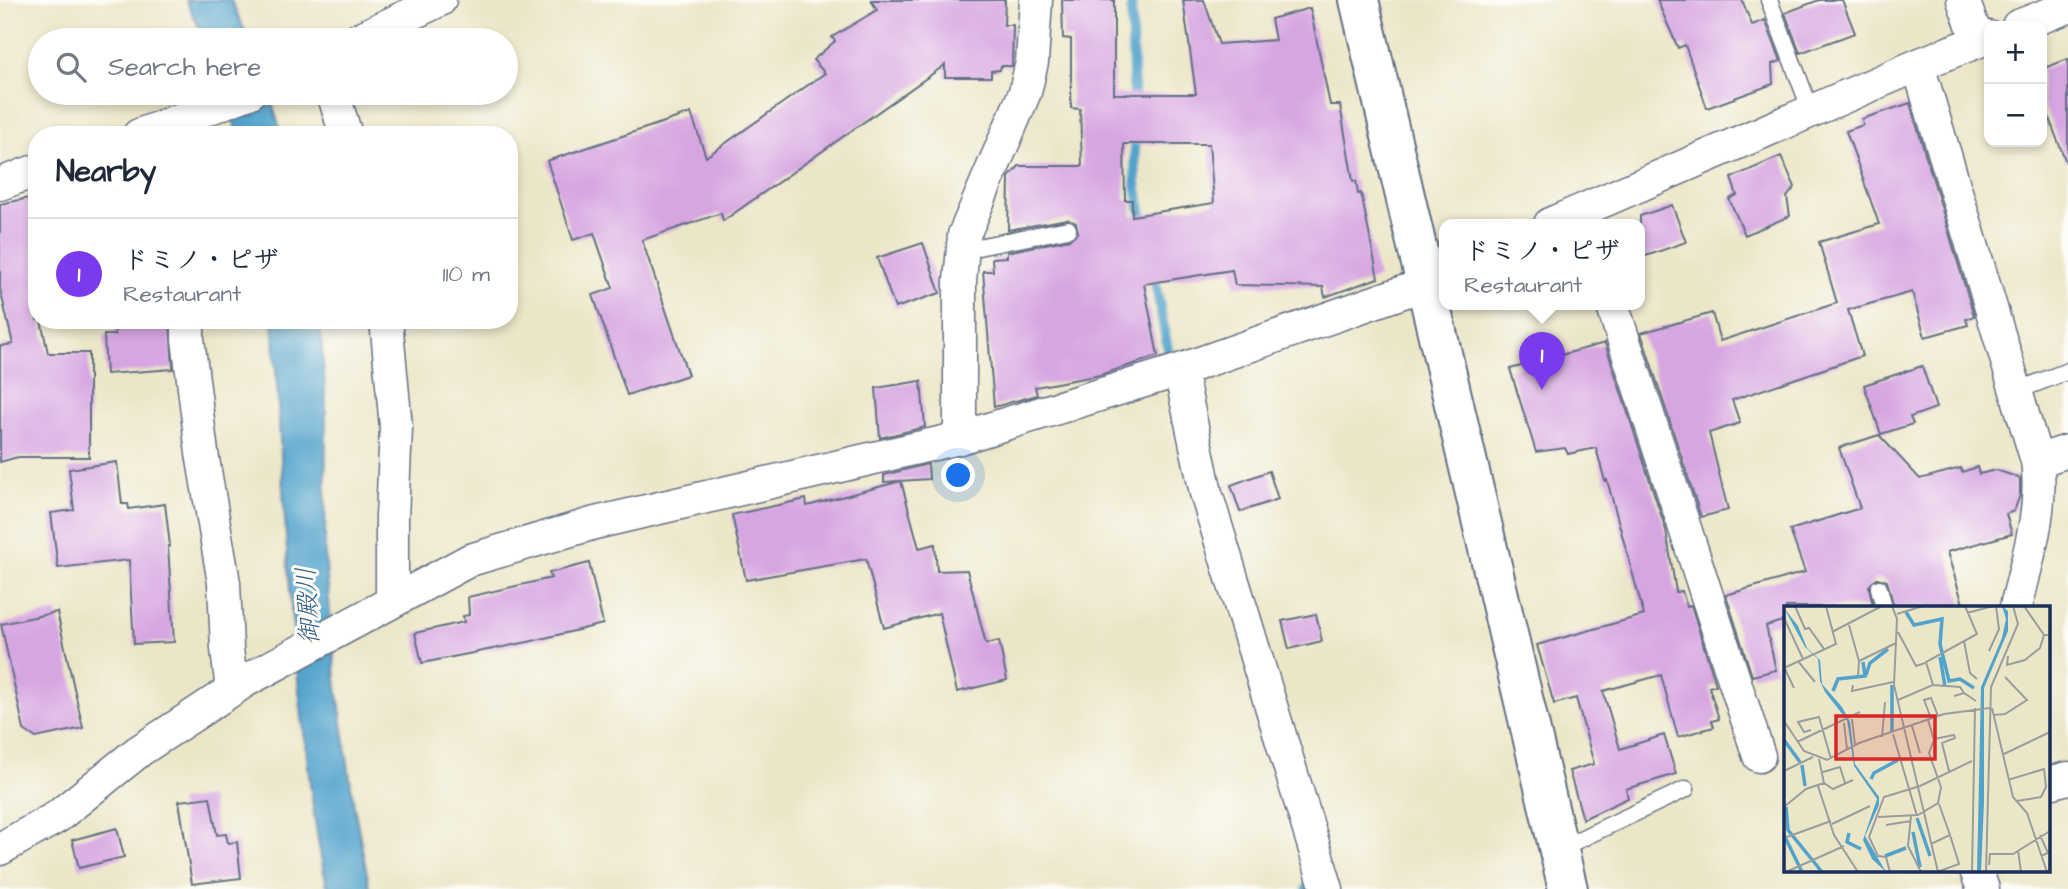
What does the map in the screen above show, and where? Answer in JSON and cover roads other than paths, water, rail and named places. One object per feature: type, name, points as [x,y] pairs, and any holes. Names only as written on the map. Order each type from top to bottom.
[{"type":"street","points":[[382,28],[440,0]]},
{"type":"street","points":[[960,438],[960,281],[964,235],[1025,92],[1032,62],[1036,0]]},
{"type":"street","points":[[1359,0],[1439,297]]},
{"type":"street","points":[[1584,217],[1811,111],[1984,39],[1963,0]]},
{"type":"street","points":[[2031,21],[2068,7]]},
{"type":"street","points":[[1918,65],[2037,461],[2041,485],[2017,606]]},
{"type":"street","points":[[167,126],[219,105]]},
{"type":"street","points":[[337,105],[343,126]]},
{"type":"street","points":[[0,184],[28,173]]},
{"type":"street","points":[[0,849],[57,817],[139,751],[240,685],[470,560],[595,523],[960,438],[1180,370],[1435,279]]},
{"type":"street","points":[[1442,310],[1569,889]]},
{"type":"street","points":[[1614,310],[1759,756]]},
{"type":"street","points":[[188,329],[202,453],[224,583],[227,649],[240,685]]},
{"type":"street","points":[[381,608],[392,517],[396,427],[387,329]]},
{"type":"street","points":[[1180,370],[1206,493],[1327,889]]},
{"type":"street","points":[[2037,461],[2068,451]]},
{"type":"street","points":[[2050,783],[2068,778]]},
{"type":"street","points":[[1977,872],[1983,889]]},
{"type":"lane","points":[[1769,0],[1811,111]]},
{"type":"lane","points":[[963,250],[1068,229]]},
{"type":"lane","points":[[2016,391],[2068,371]]},
{"type":"lane","points":[[1879,588],[1884,606]]},
{"type":"lane","points":[[1559,849],[1686,789]]},
{"type":"water","points":[[186,0],[231,0],[244,28],[199,28]]},
{"type":"water","points":[[228,105],[273,105],[279,126],[235,126]]},
{"type":"water","name":"御殿川","points":[[274,329],[321,329],[326,406],[325,555],[336,680],[354,806],[370,889],[328,889],[317,834],[299,689]]},
{"type":"waterway","points":[[1131,0],[1134,106]]},
{"type":"waterway","points":[[1134,132],[1136,184],[1144,227]]},
{"type":"waterway","points":[[1153,271],[1169,355]]},
{"type":"waterway","points":[[1307,889],[1312,879],[1311,871]]},
{"type":"place","name":"ドミノ・ピザ","points":[[1542,390]]}]
